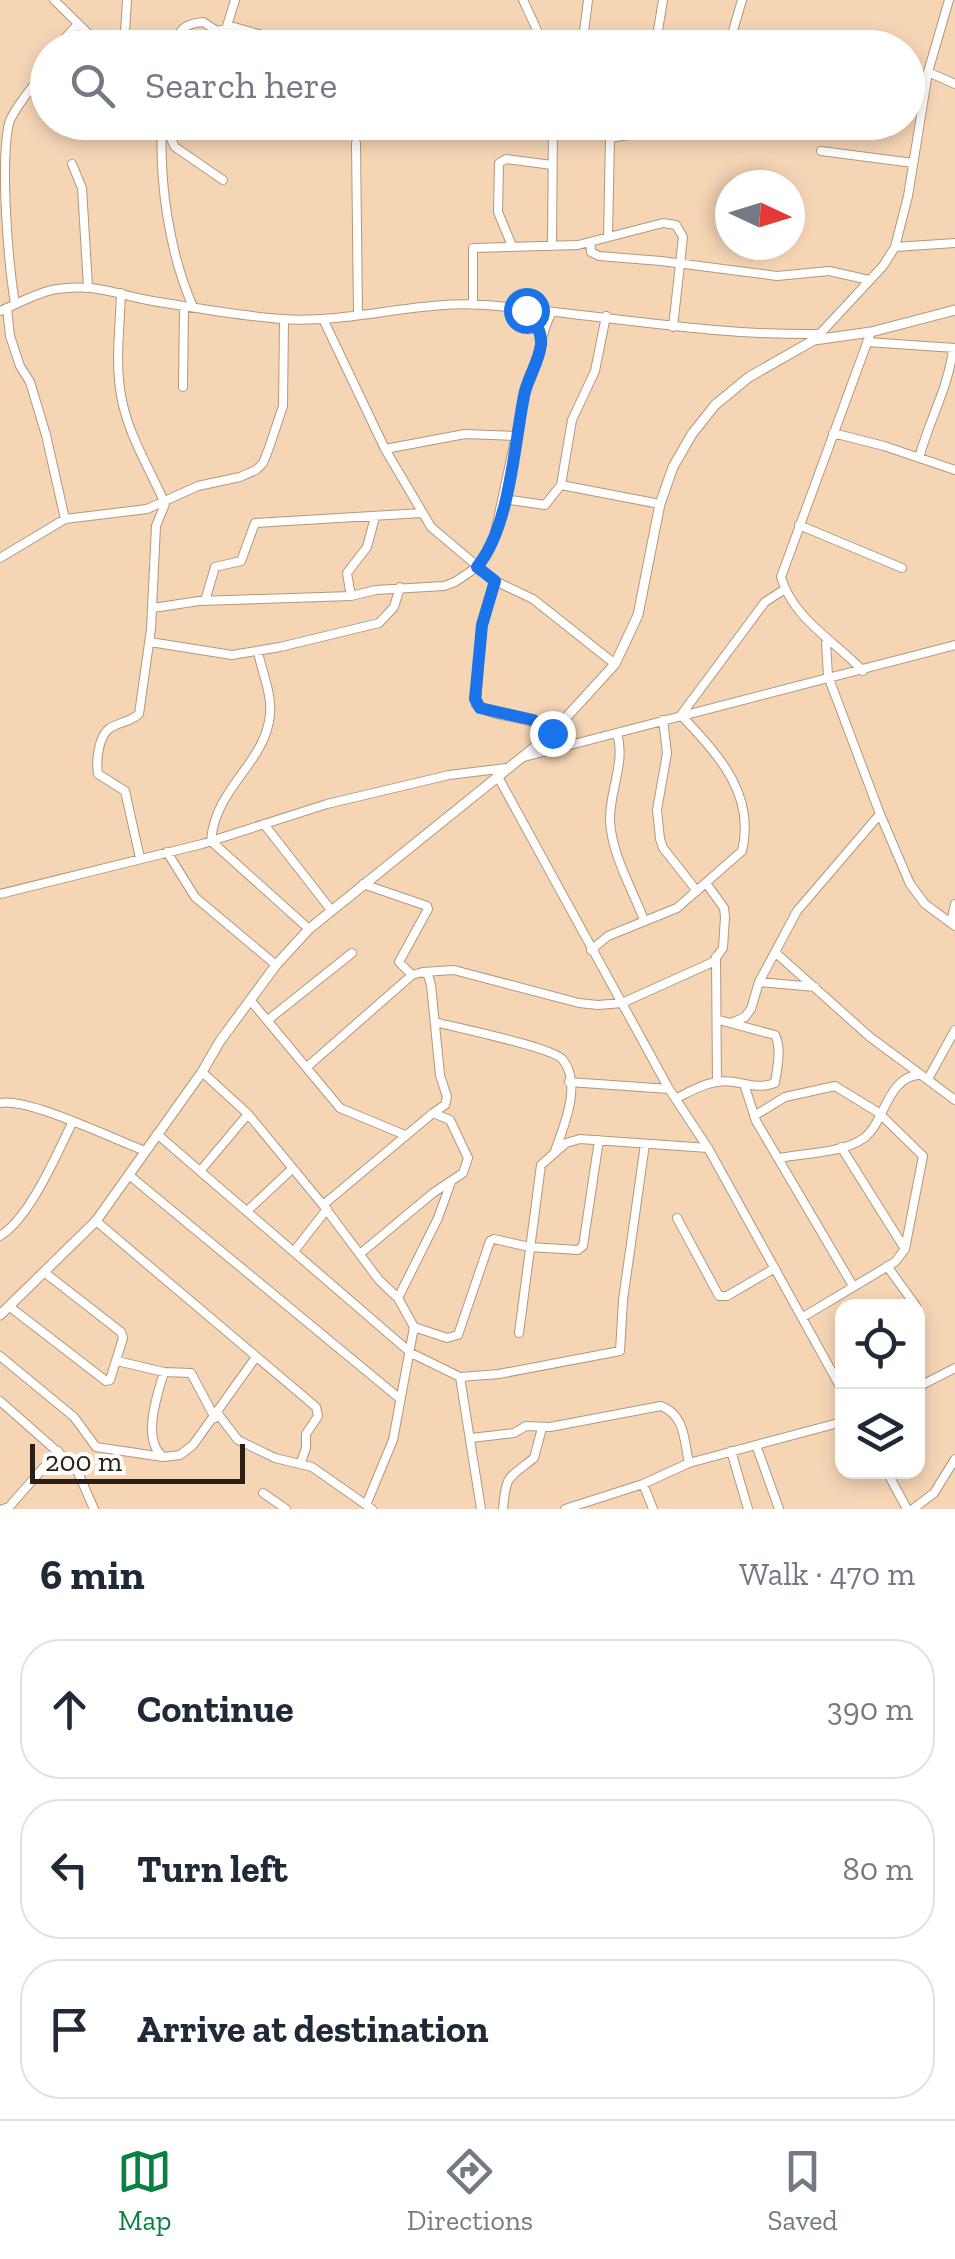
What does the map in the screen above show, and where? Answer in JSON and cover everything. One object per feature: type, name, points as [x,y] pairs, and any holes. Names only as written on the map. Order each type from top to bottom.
[{"type":"street","points":[[54,0],[83,30]]},
{"type":"street","points":[[126,30],[128,0]]},
{"type":"street","points":[[231,27],[235,0]]},
{"type":"street","points":[[524,0],[537,30]]},
{"type":"street","points":[[584,30],[588,0]]},
{"type":"street","points":[[658,30],[662,0]]},
{"type":"street","points":[[733,30],[742,0]]},
{"type":"street","points":[[925,87],[941,26],[953,0]]},
{"type":"street","points":[[180,30],[203,22],[220,30]]},
{"type":"street","points":[[71,30],[76,24]]},
{"type":"street","points":[[941,26],[955,32]]},
{"type":"street","points":[[224,30],[231,27],[242,30]]},
{"type":"street","points":[[928,72],[955,84]]},
{"type":"street","points":[[30,94],[12,114],[5,139],[7,308],[10,336],[30,382],[46,435],[65,520]]},
{"type":"street","points":[[164,140],[166,200],[189,307],[183,387]]},
{"type":"street","points":[[172,140],[175,147],[223,180]]},
{"type":"street","points":[[552,246],[553,140]]},
{"type":"street","points":[[608,237],[610,140]]},
{"type":"street","points":[[0,1315],[96,1221],[220,1041],[276,965],[309,928],[552,733],[616,664],[638,614],[660,504],[672,467],[715,405],[748,377],[817,337],[895,247],[916,140]]},
{"type":"street","points":[[356,143],[358,315]]},
{"type":"street","points":[[821,151],[913,164]]},
{"type":"street","points":[[512,246],[498,212],[499,163],[506,159],[552,164]]},
{"type":"street","points":[[72,164],[82,188],[88,287]]},
{"type":"street","points":[[472,305],[472,248],[590,242],[649,224],[676,225],[683,237],[673,328]]},
{"type":"street","points":[[590,242],[592,252],[599,256],[778,276],[829,270],[869,280]]},
{"type":"street","points":[[895,247],[955,243]]},
{"type":"street","points":[[7,308],[58,289],[88,287],[189,307],[284,319],[324,320],[472,305],[606,316],[673,328],[869,337],[954,348],[948,381],[919,458]]},
{"type":"street","points":[[122,294],[118,363],[121,397],[164,504],[156,526],[150,642],[139,714],[109,729],[102,737],[97,768],[98,774],[125,790],[140,858]]},
{"type":"street","points":[[526,310],[542,340]]},
{"type":"street","points":[[869,337],[955,310]]},
{"type":"street","points":[[153,608],[444,586],[477,567],[493,542],[526,389],[552,312]]},
{"type":"street","points":[[504,499],[544,505],[561,486],[572,420],[595,371],[606,316]]},
{"type":"street","points":[[0,558],[65,520],[126,514],[164,504],[183,492],[240,477],[263,463],[283,406],[284,319]]},
{"type":"street","points":[[324,320],[385,449],[431,527],[495,581],[533,599],[616,664]]},
{"type":"street","points":[[863,670],[838,648],[826,643],[781,577],[869,337]]},
{"type":"street","points":[[833,433],[955,470]]},
{"type":"street","points":[[385,449],[465,434],[516,436]]},
{"type":"street","points":[[561,486],[660,504]]},
{"type":"street","points":[[206,601],[212,571],[216,566],[241,562],[255,522],[422,513]]},
{"type":"street","points":[[351,596],[347,573],[366,547],[375,518]]},
{"type":"street","points":[[799,525],[902,568]]},
{"type":"street","points":[[495,581],[482,625],[476,705],[533,720],[552,733]]},
{"type":"street","points":[[150,642],[207,653],[258,652],[380,622],[394,606],[400,588]]},
{"type":"street","points":[[682,715],[765,602],[786,589]]},
{"type":"street","points":[[826,643],[828,676],[916,896],[953,924]]},
{"type":"street","points":[[521,758],[955,645]]},
{"type":"street","points":[[211,842],[212,822],[220,803],[261,744],[268,726],[270,710],[258,652]]},
{"type":"street","points":[[591,950],[608,936],[676,908],[742,850],[742,801],[728,768],[682,715]]},
{"type":"street","points":[[664,720],[668,753],[657,810],[660,839],[697,891]]},
{"type":"street","points":[[617,733],[618,774],[610,822],[621,866],[644,920]]},
{"type":"street","points":[[0,894],[211,842],[327,804],[449,775],[506,768]]},
{"type":"street","points":[[497,775],[591,950],[669,1089],[708,1148],[841,1389]]},
{"type":"street","points":[[732,1023],[752,1009],[760,982],[797,910],[880,814]]},
{"type":"street","points":[[264,824],[331,910]]},
{"type":"street","points":[[211,842],[309,928]]},
{"type":"street","points":[[167,852],[195,897],[276,965]]},
{"type":"street","points":[[307,1067],[412,976],[423,972],[454,970],[580,1003],[622,1003],[713,962],[723,948],[726,917],[706,883]]},
{"type":"street","points":[[364,884],[427,906],[399,962],[412,976]]},
{"type":"street","points":[[953,924],[955,904]]},
{"type":"street","points":[[268,1020],[352,953]]},
{"type":"street","points":[[776,954],[918,1075],[955,1100]]},
{"type":"street","points":[[716,958],[717,1082]]},
{"type":"street","points":[[295,1250],[325,1207],[447,1101],[440,1075],[431,985],[428,974],[423,972]]},
{"type":"street","points":[[760,982],[816,987]]},
{"type":"street","points":[[251,1001],[340,1108],[405,1136]]},
{"type":"street","points":[[677,1098],[717,1082],[745,1086],[774,1083],[778,1040],[770,1033],[719,1020]]},
{"type":"street","points":[[435,1022],[534,1045],[555,1053],[565,1062],[569,1082],[563,1127],[555,1151]]},
{"type":"street","points":[[928,1079],[955,1030]]},
{"type":"street","points":[[118,1361],[164,1372],[191,1373],[216,1416],[238,1440],[275,1458],[301,1462],[369,1507],[392,1440],[414,1327],[398,1298],[248,1114],[202,1072]]},
{"type":"street","points":[[780,1158],[840,1147],[868,1134],[905,1079],[918,1075]]},
{"type":"street","points":[[569,1082],[669,1089]]},
{"type":"street","points":[[745,1086],[754,1116],[853,1286]]},
{"type":"street","points":[[754,1116],[785,1097],[834,1086],[880,1113],[923,1156],[905,1250],[887,1266],[803,1317]]},
{"type":"street","points":[[0,1103],[16,1101],[36,1107],[146,1151]]},
{"type":"street","points":[[361,1253],[463,1173],[468,1158],[450,1120],[434,1113]]},
{"type":"street","points":[[201,1170],[248,1114]]},
{"type":"street","points":[[0,1236],[26,1207],[72,1123]]},
{"type":"street","points":[[563,1127],[574,1126],[577,1140]]},
{"type":"street","points":[[158,1134],[411,1353],[460,1377],[498,1374],[620,1351],[623,1300],[645,1144]]},
{"type":"street","points":[[520,1333],[541,1164],[555,1151],[577,1140],[708,1148]]},
{"type":"street","points":[[414,1327],[447,1338],[458,1335],[490,1241],[494,1239],[530,1247],[578,1250],[583,1246],[599,1140]]},
{"type":"street","points":[[840,1147],[905,1250]]},
{"type":"street","points":[[248,1210],[292,1169]]},
{"type":"street","points":[[129,1175],[399,1398]]},
{"type":"street","points":[[398,1298],[451,1182]]},
{"type":"street","points":[[677,1218],[719,1296],[727,1296],[775,1268]]},
{"type":"street","points":[[96,1221],[318,1412],[306,1434],[301,1462]]},
{"type":"street","points":[[887,1266],[911,1299]]},
{"type":"street","points":[[10,1307],[106,1381],[110,1380],[118,1361],[121,1332],[44,1272]]},
{"type":"street","points":[[0,1356],[74,1417],[96,1447],[163,1457],[180,1455],[216,1416],[256,1357]]},
{"type":"street","points":[[830,1367],[835,1364]]},
{"type":"street","points":[[925,1384],[955,1368]]},
{"type":"street","points":[[163,1457],[150,1436],[164,1372]]},
{"type":"street","points":[[460,1377],[481,1509]]},
{"type":"street","points":[[0,1401],[76,1468],[94,1509]]},
{"type":"street","points":[[471,1438],[661,1406],[671,1410],[681,1425],[688,1462]]},
{"type":"street","points":[[565,1509],[594,1504],[688,1462],[835,1424]]},
{"type":"street","points":[[503,1509],[506,1481],[512,1472],[534,1458],[542,1428]]},
{"type":"street","points":[[756,1445],[779,1509]]},
{"type":"street","points":[[8,1508],[58,1450]]},
{"type":"street","points":[[731,1450],[748,1509]]},
{"type":"street","points":[[891,1479],[910,1509],[934,1493],[955,1459]]},
{"type":"street","points":[[643,1484],[653,1509]]},
{"type":"street","points":[[263,1494],[286,1509]]},
{"type":"route","points":[[526,310],[542,340],[524,396],[493,542],[477,567],[495,581],[482,625],[475,699],[480,708],[533,720],[552,733]]}]
